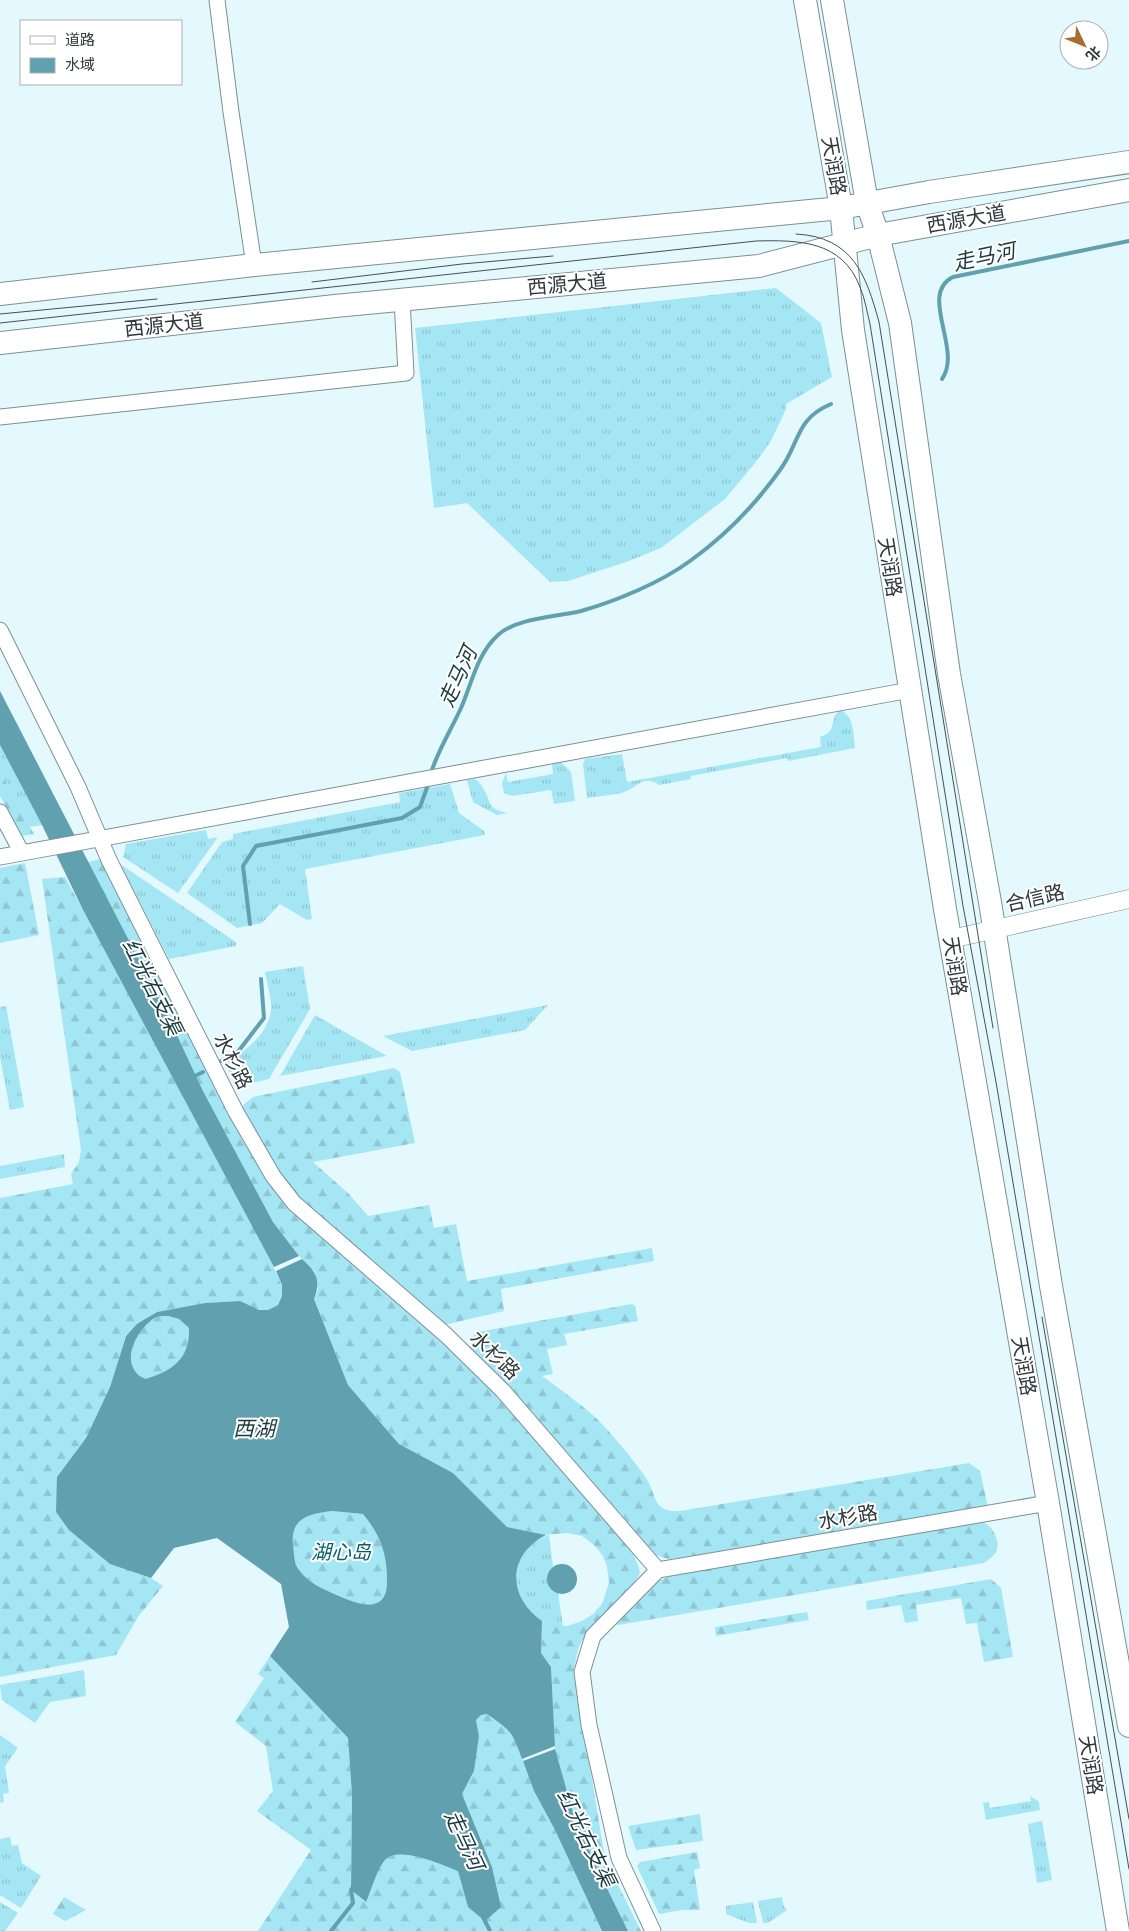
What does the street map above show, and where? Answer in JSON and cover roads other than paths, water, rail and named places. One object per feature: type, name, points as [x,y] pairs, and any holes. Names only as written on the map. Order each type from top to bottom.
[{"type":"main road","name":"天润路","points":[[805,0],[841,208],[853,330],[910,690],[1048,1503],[1118,1931]]},
{"type":"main road","name":"天润路","points":[[832,0],[867,203],[878,235],[900,323],[948,674],[994,930],[1051,1286],[1129,1726]]},
{"type":"main road","name":"西源大道","points":[[0,294],[254,265],[841,208],[1129,162]]},
{"type":"main road","name":"西源大道","points":[[0,343],[402,300],[759,266],[878,235],[1129,190]]},
{"type":"street","points":[[217,0],[231,112],[254,265]]},
{"type":"street","points":[[0,417],[406,373],[402,300]]},
{"type":"street","name":"水杉路","points":[[0,630],[78,787],[100,838],[236,1112],[282,1188],[294,1202],[446,1335],[503,1391],[658,1570],[1048,1503]]},
{"type":"street","points":[[0,857],[910,690]]},
{"type":"street","points":[[0,812],[22,853]]},
{"type":"street","name":"合信路","points":[[951,940],[1129,899]]},
{"type":"street","points":[[653,1931],[619,1858],[588,1725],[582,1672],[593,1636],[658,1570]]},
{"type":"water","name":"红光右支渠","points":[[0,691],[168,1016],[203,1091],[273,1222],[299,1256],[274,1267],[83,910],[42,825],[0,745]]},
{"type":"water","name":"西湖","points":[[302,1259],[311,1268],[317,1282],[314,1299],[348,1385],[399,1444],[453,1473],[507,1527],[546,1535],[533,1543],[524,1554],[518,1565],[516,1576],[522,1600],[542,1621],[541,1653],[551,1667],[555,1746],[522,1759],[510,1732],[487,1714],[481,1715],[476,1720],[479,1736],[474,1771],[462,1794],[492,1867],[501,1907],[485,1921],[468,1907],[458,1871],[410,1855],[392,1856],[385,1860],[377,1874],[366,1902],[351,1890],[352,1795],[348,1738],[270,1656],[289,1627],[281,1584],[217,1538],[174,1548],[151,1578],[110,1564],[69,1530],[56,1512],[57,1477],[86,1438],[110,1387],[126,1336],[137,1324],[157,1312],[205,1303],[240,1301],[259,1310],[268,1310],[278,1305],[282,1296],[282,1285],[276,1271]],"holes":[[[168,1316],[179,1319],[189,1328],[189,1339],[186,1348],[183,1356],[171,1368],[145,1379],[132,1366],[132,1349],[135,1340],[153,1319]],[[332,1511],[363,1514],[378,1537],[386,1561],[387,1580],[386,1592],[381,1600],[375,1604],[357,1603],[325,1590],[308,1579],[300,1572],[296,1565],[293,1536],[298,1523],[309,1516]]]},
{"type":"water","points":[[562,1564],[568,1565],[576,1573],[576,1585],[568,1593],[562,1594],[556,1593],[548,1585],[547,1579],[548,1573],[556,1565]]},
{"type":"water","points":[[555,1749],[573,1812],[596,1866],[628,1931],[602,1931],[555,1830],[534,1791],[523,1761]]},
{"type":"waterway","name":"走马河","points":[[942,379],[947,367],[948,353],[939,296],[943,285],[953,277],[1129,241]]},
{"type":"waterway","name":"走马河","points":[[431,773],[461,708],[480,660],[498,635],[515,625],[581,611],[623,597],[652,584],[690,561],[715,541],[750,508],[780,470],[804,424],[819,410],[831,404]]},
{"type":"waterway","name":"走马河","points":[[250,924],[243,866],[256,846],[402,818],[420,807],[429,782]]},
{"type":"waterway","name":"走马河","points":[[221,1061],[237,1053],[264,1018],[261,979]]},
{"type":"waterway","name":"走马河","points":[[191,1078],[203,1072]]},
{"type":"waterway","name":"走马河","points":[[331,1931],[353,1903],[351,1890],[354,1886]]},
{"type":"waterway","name":"走马河","points":[[483,1917],[490,1931]]},
{"type":"tram line","points":[[796,234],[831,242],[844,251],[862,274],[869,289],[879,322],[993,1028]]},
{"type":"tram line","points":[[0,323],[756,241],[787,241],[817,246],[842,260],[852,271],[862,292],[870,324],[963,906],[996,1082],[1129,1869]]},
{"type":"tram line","points":[[312,282],[462,264],[553,256]]},
{"type":"tram line","points":[[0,314],[157,299]]},
{"type":"tram line","points":[[1042,1317],[1129,1819]]},
{"type":"park label","name":"湖心岛","points":[[341,1552]]}]
